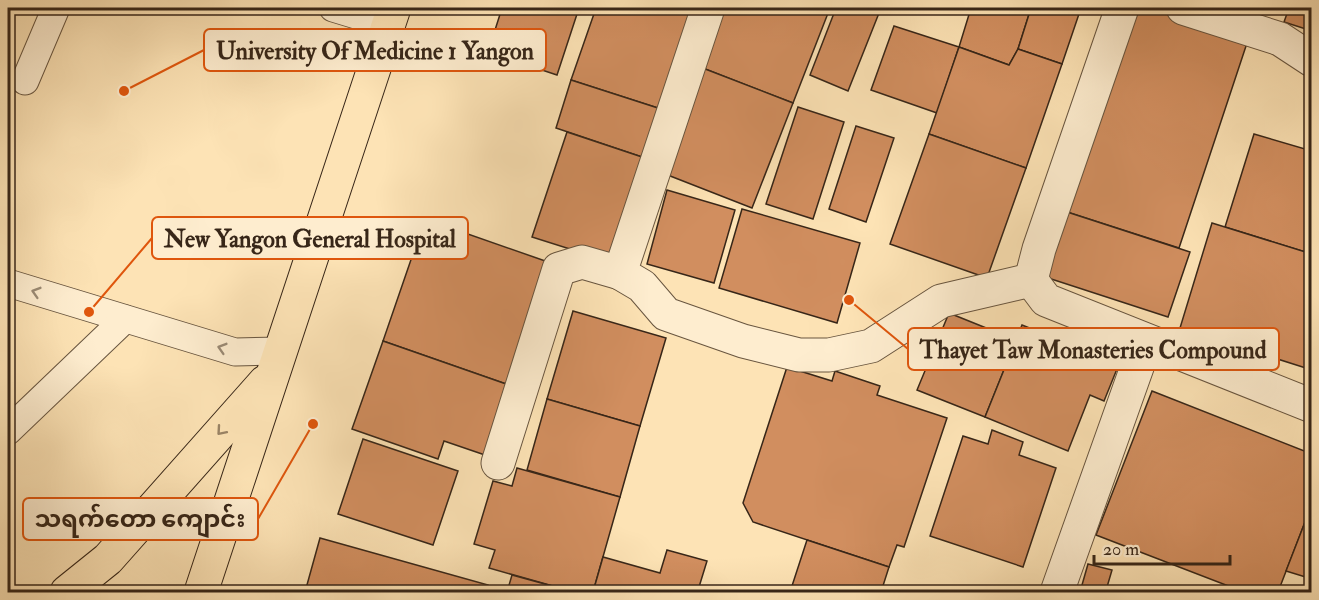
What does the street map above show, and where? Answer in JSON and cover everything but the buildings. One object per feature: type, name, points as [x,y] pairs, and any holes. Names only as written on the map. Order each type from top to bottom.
[{"type":"main road","points":[[201,592],[391,16]]},
{"type":"main road","points":[[67,592],[108,559],[277,361]]},
{"type":"street","points":[[620,273],[708,8]]},
{"type":"street","points":[[1031,280],[1039,249],[1122,8]]},
{"type":"street","points":[[1183,8],[1280,39],[1311,60]]},
{"type":"street","points":[[498,463],[559,269],[582,262],[620,273],[642,286],[666,314],[743,341],[799,355],[829,355],[871,346],[941,301],[1031,280]]},
{"type":"street","points":[[1031,280],[1046,300],[1146,342],[1311,406]]},
{"type":"street","points":[[1057,592],[1146,342]]},
{"type":"lane","points":[[25,81],[56,8]]},
{"type":"lane","points":[[333,8],[391,16]]},
{"type":"lane","points":[[8,283],[235,352],[277,361]]},
{"type":"lane","points":[[8,431],[125,319]]},
{"type":"place","name":"University Of Medicine 1 Yangon","points":[[124,91]]},
{"type":"place","name":"Thayet Taw Monasteries Compound","points":[[849,300]]},
{"type":"place","name":"New Yangon General Hospital","points":[[89,312]]},
{"type":"place","name":"သရက်တော ကျောင်း","points":[[313,424]]}]
